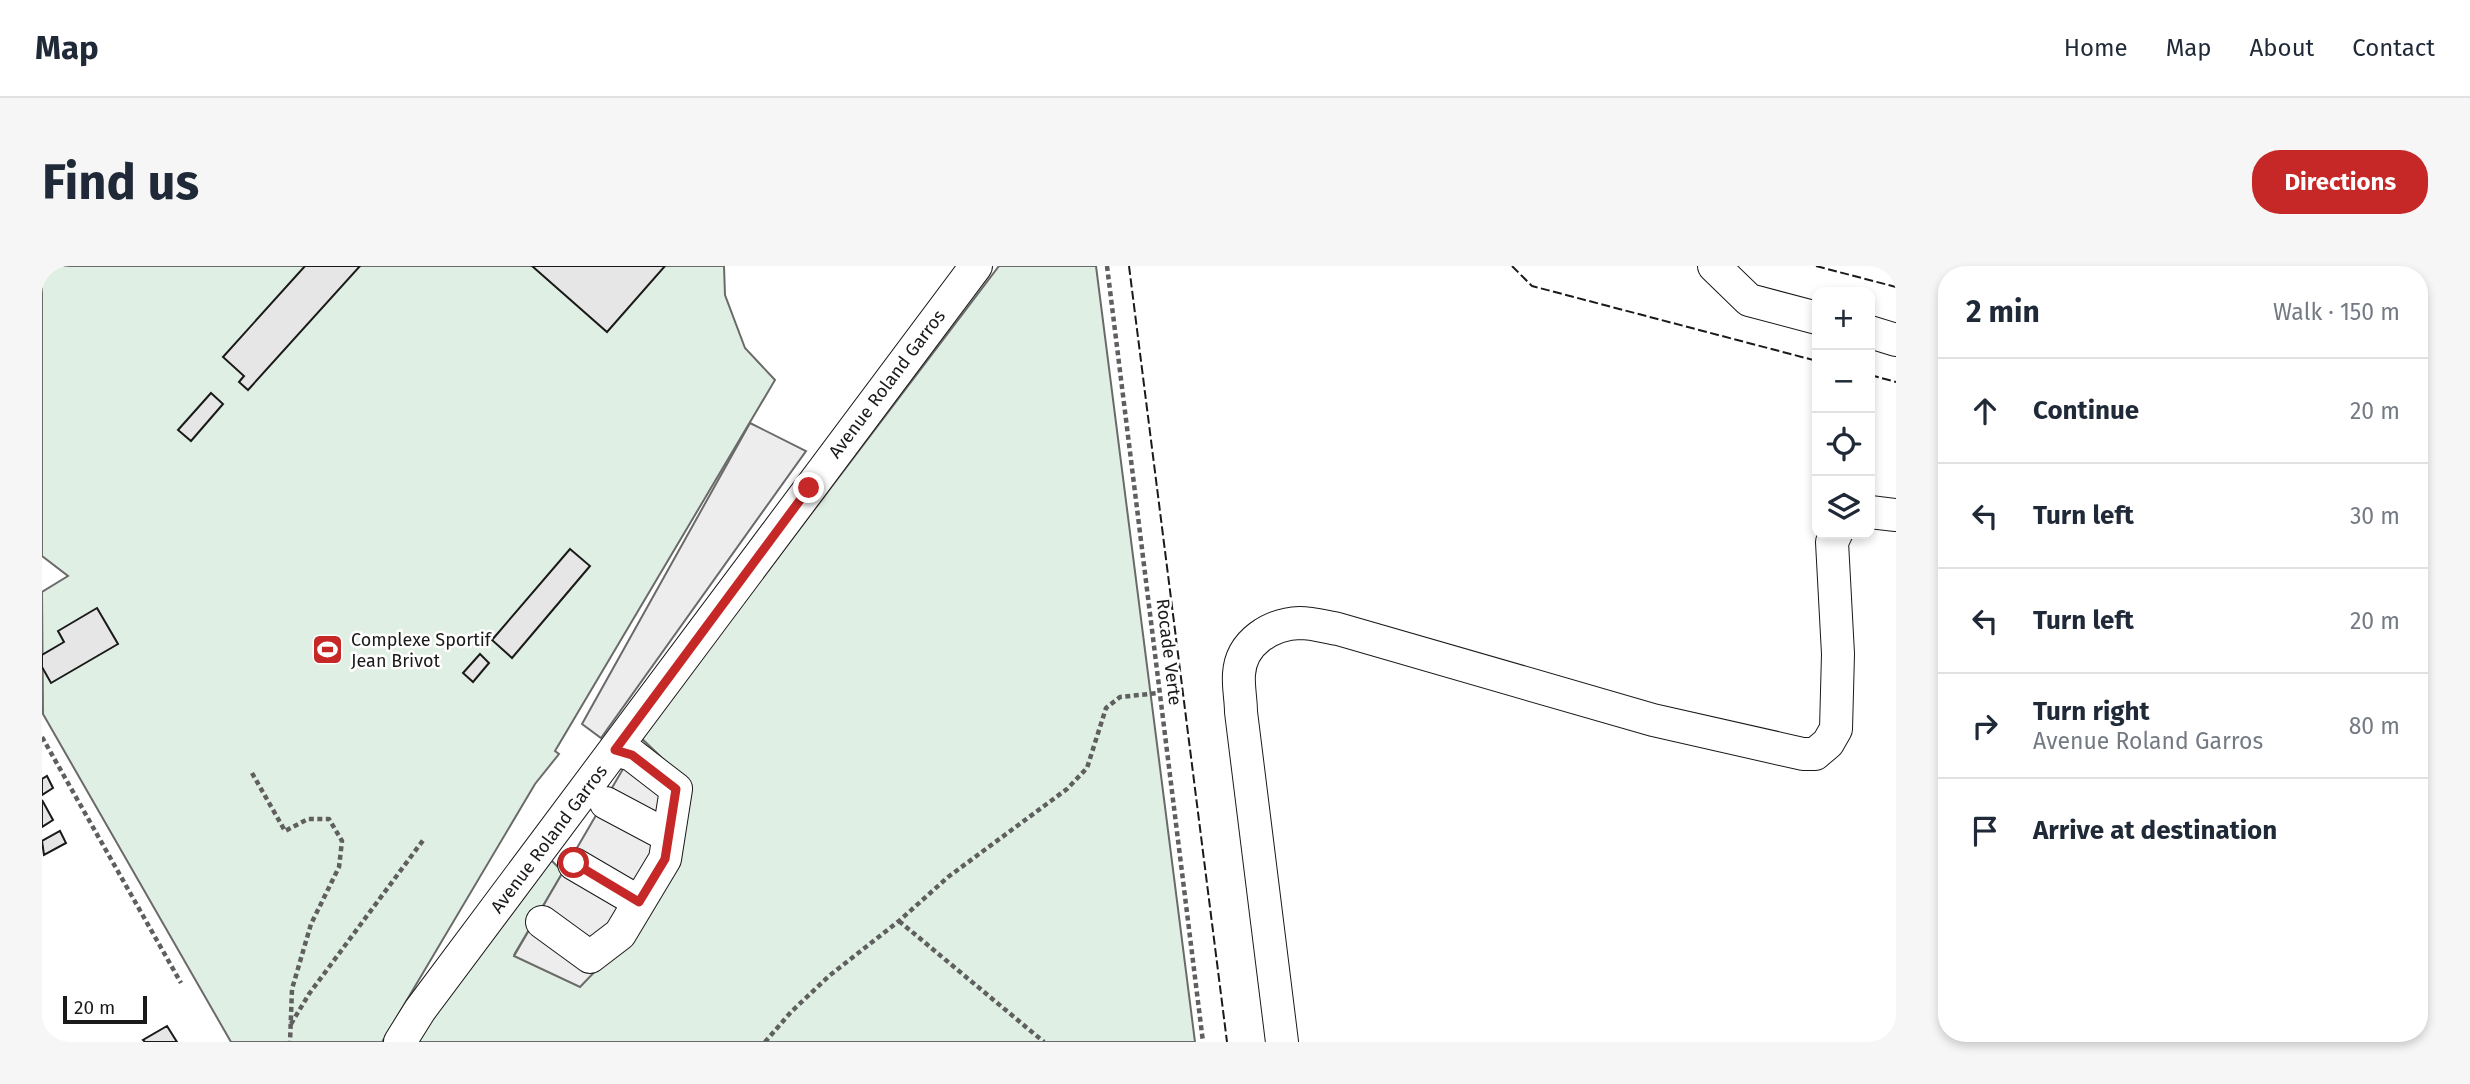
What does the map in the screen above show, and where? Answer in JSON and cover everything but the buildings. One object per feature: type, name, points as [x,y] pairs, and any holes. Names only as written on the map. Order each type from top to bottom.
[{"type":"street","name":"Avenue Roland Garros","points":[[400,1042],[420,1010],[976,266]]},
{"type":"street","points":[[1714,266],[1749,300],[1812,317]]},
{"type":"street","points":[[1875,334],[1896,340]]},
{"type":"street","points":[[1875,513],[1896,515]]},
{"type":"street","points":[[1282,1042],[1241,712],[1238,673],[1251,644],[1275,626],[1302,623],[1338,629],[1653,720],[1803,754],[1815,754],[1828,743],[1836,729],[1838,654],[1834,539]]},
{"type":"street","points":[[542,922],[590,957],[620,934],[665,859],[676,789],[632,755],[615,750]]},
{"type":"street","points":[[606,803],[668,836]]},
{"type":"street","points":[[574,863],[639,902]]},
{"type":"path","name":"Rocade Verte","points":[[1107,266],[1203,1042]]},
{"type":"path","points":[[765,1042],[791,1012],[829,976],[899,921],[948,877],[1067,789],[1087,768],[1106,708],[1120,697],[1160,693]]},
{"type":"path","points":[[42,737],[181,983]]},
{"type":"path","points":[[252,773],[285,831],[308,819],[329,819],[342,841],[339,867],[311,924],[292,989],[290,1042]]},
{"type":"path","points":[[290,1024],[309,994],[424,839]]},
{"type":"path","points":[[899,921],[1044,1042]]},
{"type":"green space","name":"Complexe Sportif Jean Brivot","points":[[42,266],[724,266],[725,295],[745,348],[775,380],[555,751],[559,754],[535,784],[382,1042],[231,1042],[43,714],[42,592],[68,576],[42,556]]},
{"type":"green space","points":[[999,266],[1096,266],[1195,1042],[415,1042],[550,859],[563,872],[514,955],[688,783],[641,738]]},
{"type":"shaded area","points":[[750,423],[806,451],[601,738],[582,724]]},
{"type":"shaded area","points":[[641,738],[688,783],[632,933],[580,987],[514,956]]},
{"type":"fence","points":[[1129,266],[1227,1042]]},
{"type":"fence","points":[[1512,266],[1532,286],[1812,360]]},
{"type":"fence","points":[[1816,266],[1896,287]]},
{"type":"fence","points":[[1875,376],[1896,382]]},
{"type":"place","name":"Complexe Sportif Jean Brivot","points":[[328,650]]},
{"type":"route","points":[[574,863],[639,902],[665,859],[676,789],[632,755],[615,750],[809,488]]}]
